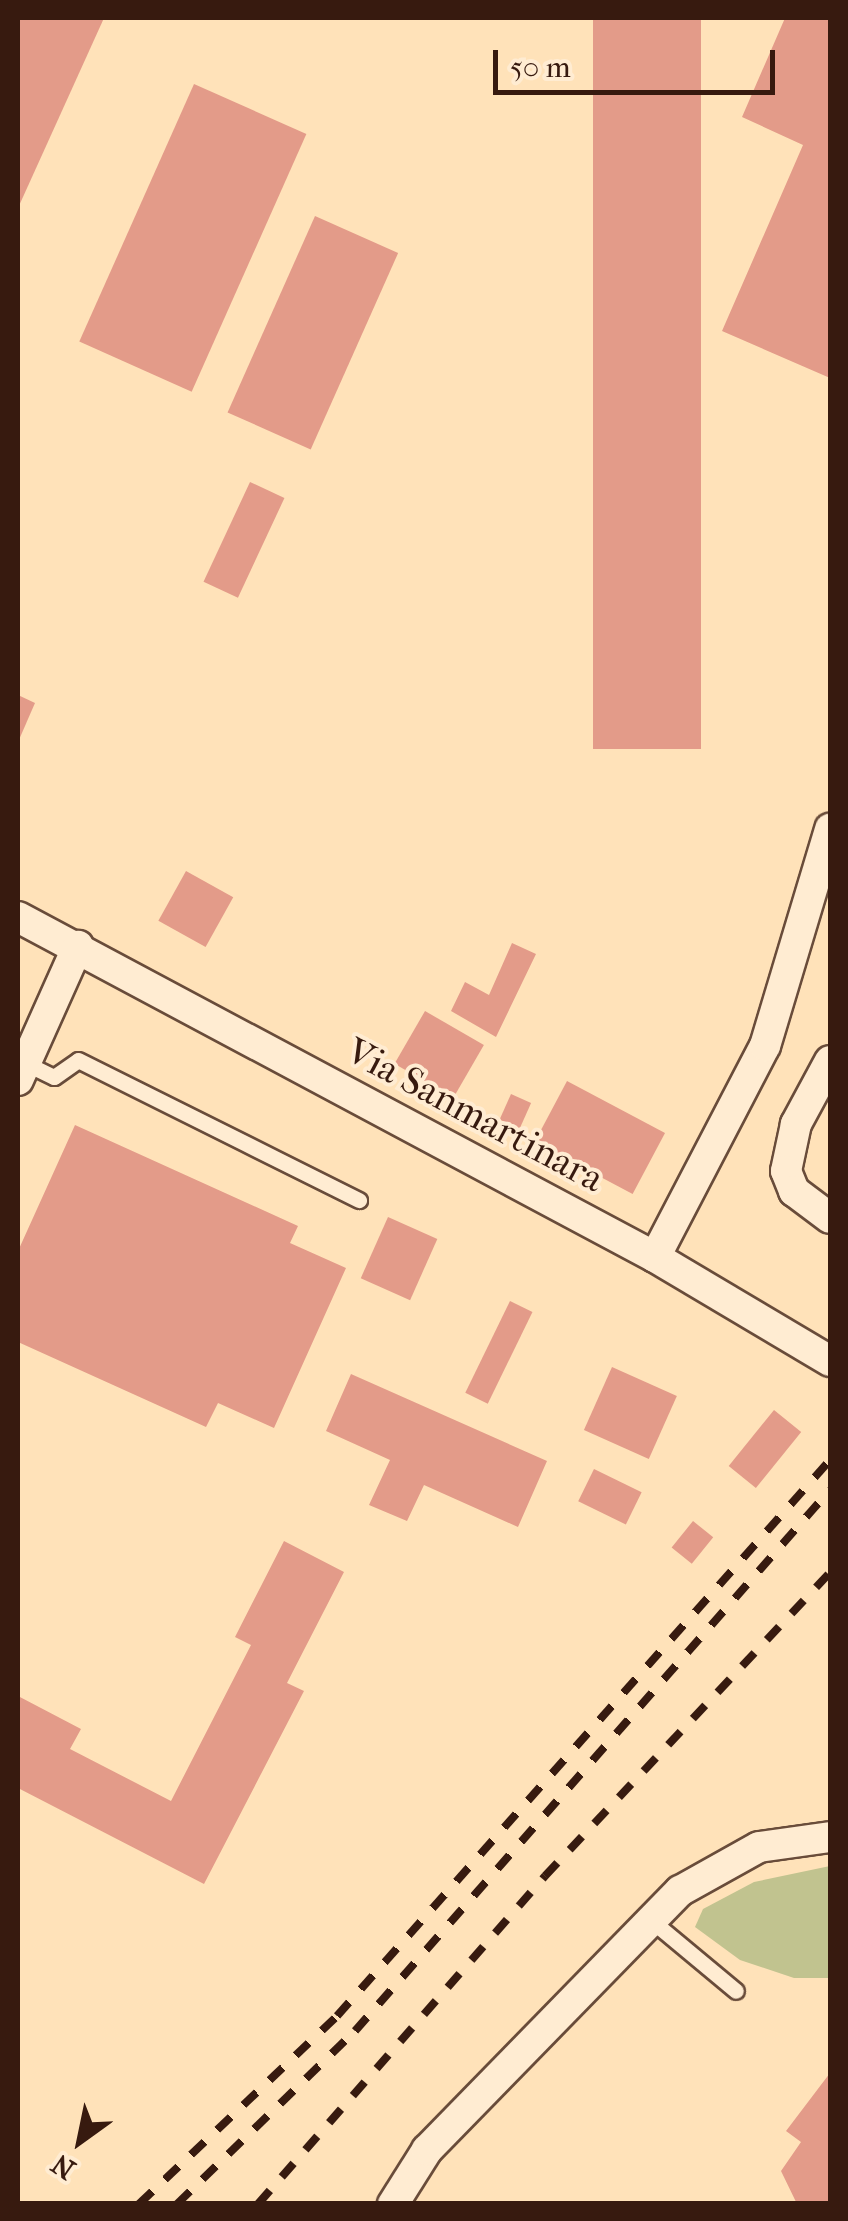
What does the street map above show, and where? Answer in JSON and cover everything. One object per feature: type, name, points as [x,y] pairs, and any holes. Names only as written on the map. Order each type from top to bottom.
[{"type":"street","points":[[655,1257],[765,1046],[830,829]]},
{"type":"street","points":[[797,938],[830,893]]},
{"type":"street","name":"Via Sanmartinara","points":[[18,917],[655,1257],[830,1361]]},
{"type":"street","points":[[21,1072],[78,946]]},
{"type":"street","points":[[830,1061],[796,1124],[786,1171],[794,1192],[830,1218]]},
{"type":"street","points":[[392,2204],[427,2150],[652,1922],[715,1867],[759,1848],[830,1838]]},
{"type":"lane","points":[[21,1072],[54,1078],[78,1060],[358,1200]]},
{"type":"lane","points":[[652,1922],[736,1992]]},
{"type":"green space","points":[[830,1866],[830,1978],[794,1978],[740,1960],[695,1927],[703,1909],[754,1882]]},
{"type":"building","points":[[18,18],[104,18],[18,208]]},
{"type":"building","points":[[593,18],[701,18],[701,749],[593,749]]},
{"type":"building","points":[[785,18],[830,18],[830,378],[722,331],[803,145],[742,117]]},
{"type":"building","points":[[194,84],[306,134],[192,392],[79,342]]},
{"type":"building","points":[[315,216],[398,253],[311,449],[228,412]]},
{"type":"building","points":[[250,482],[284,498],[238,598],[204,582]]},
{"type":"building","points":[[18,695],[35,703],[18,742]]},
{"type":"building","points":[[186,871],[233,897],[206,947],[158,921]]},
{"type":"building","points":[[512,943],[536,954],[496,1037],[451,1011],[465,982],[489,995]]},
{"type":"building","points":[[425,1011],[484,1045],[453,1098],[395,1064]]},
{"type":"building","points":[[567,1081],[665,1133],[633,1194],[535,1142]]},
{"type":"building","points":[[511,1094],[531,1103],[520,1129],[500,1120]]},
{"type":"building","points":[[75,1125],[298,1226],[290,1243],[346,1268],[274,1428],[218,1403],[206,1427],[18,1342],[18,1251]]},
{"type":"building","points":[[388,1217],[437,1239],[410,1300],[361,1278]]},
{"type":"building","points":[[510,1301],[532,1312],[488,1404],[465,1393]]},
{"type":"building","points":[[612,1367],[677,1396],[649,1459],[584,1430]]},
{"type":"building","points":[[351,1374],[547,1461],[518,1527],[424,1485],[407,1521],[369,1505],[390,1460],[326,1431]]},
{"type":"building","points":[[774,1410],[801,1432],[756,1488],[729,1466]]},
{"type":"building","points":[[594,1469],[642,1492],[626,1525],[578,1501]]},
{"type":"building","points":[[693,1521],[713,1537],[692,1564],[672,1547]]},
{"type":"building","points":[[284,1541],[344,1572],[287,1683],[304,1691],[204,1884],[18,1788],[18,1696],[81,1729],[70,1749],[171,1801],[251,1645],[235,1637]]},
{"type":"building","points":[[830,2073],[830,2204],[797,2204],[781,2171],[801,2142],[786,2131]]},
{"type":"railway","points":[[139,2204],[337,2016],[830,1460]]},
{"type":"railway","points":[[177,2204],[355,2031],[830,1490]]},
{"type":"railway","points":[[258,2204],[545,1876],[830,1573]]}]
